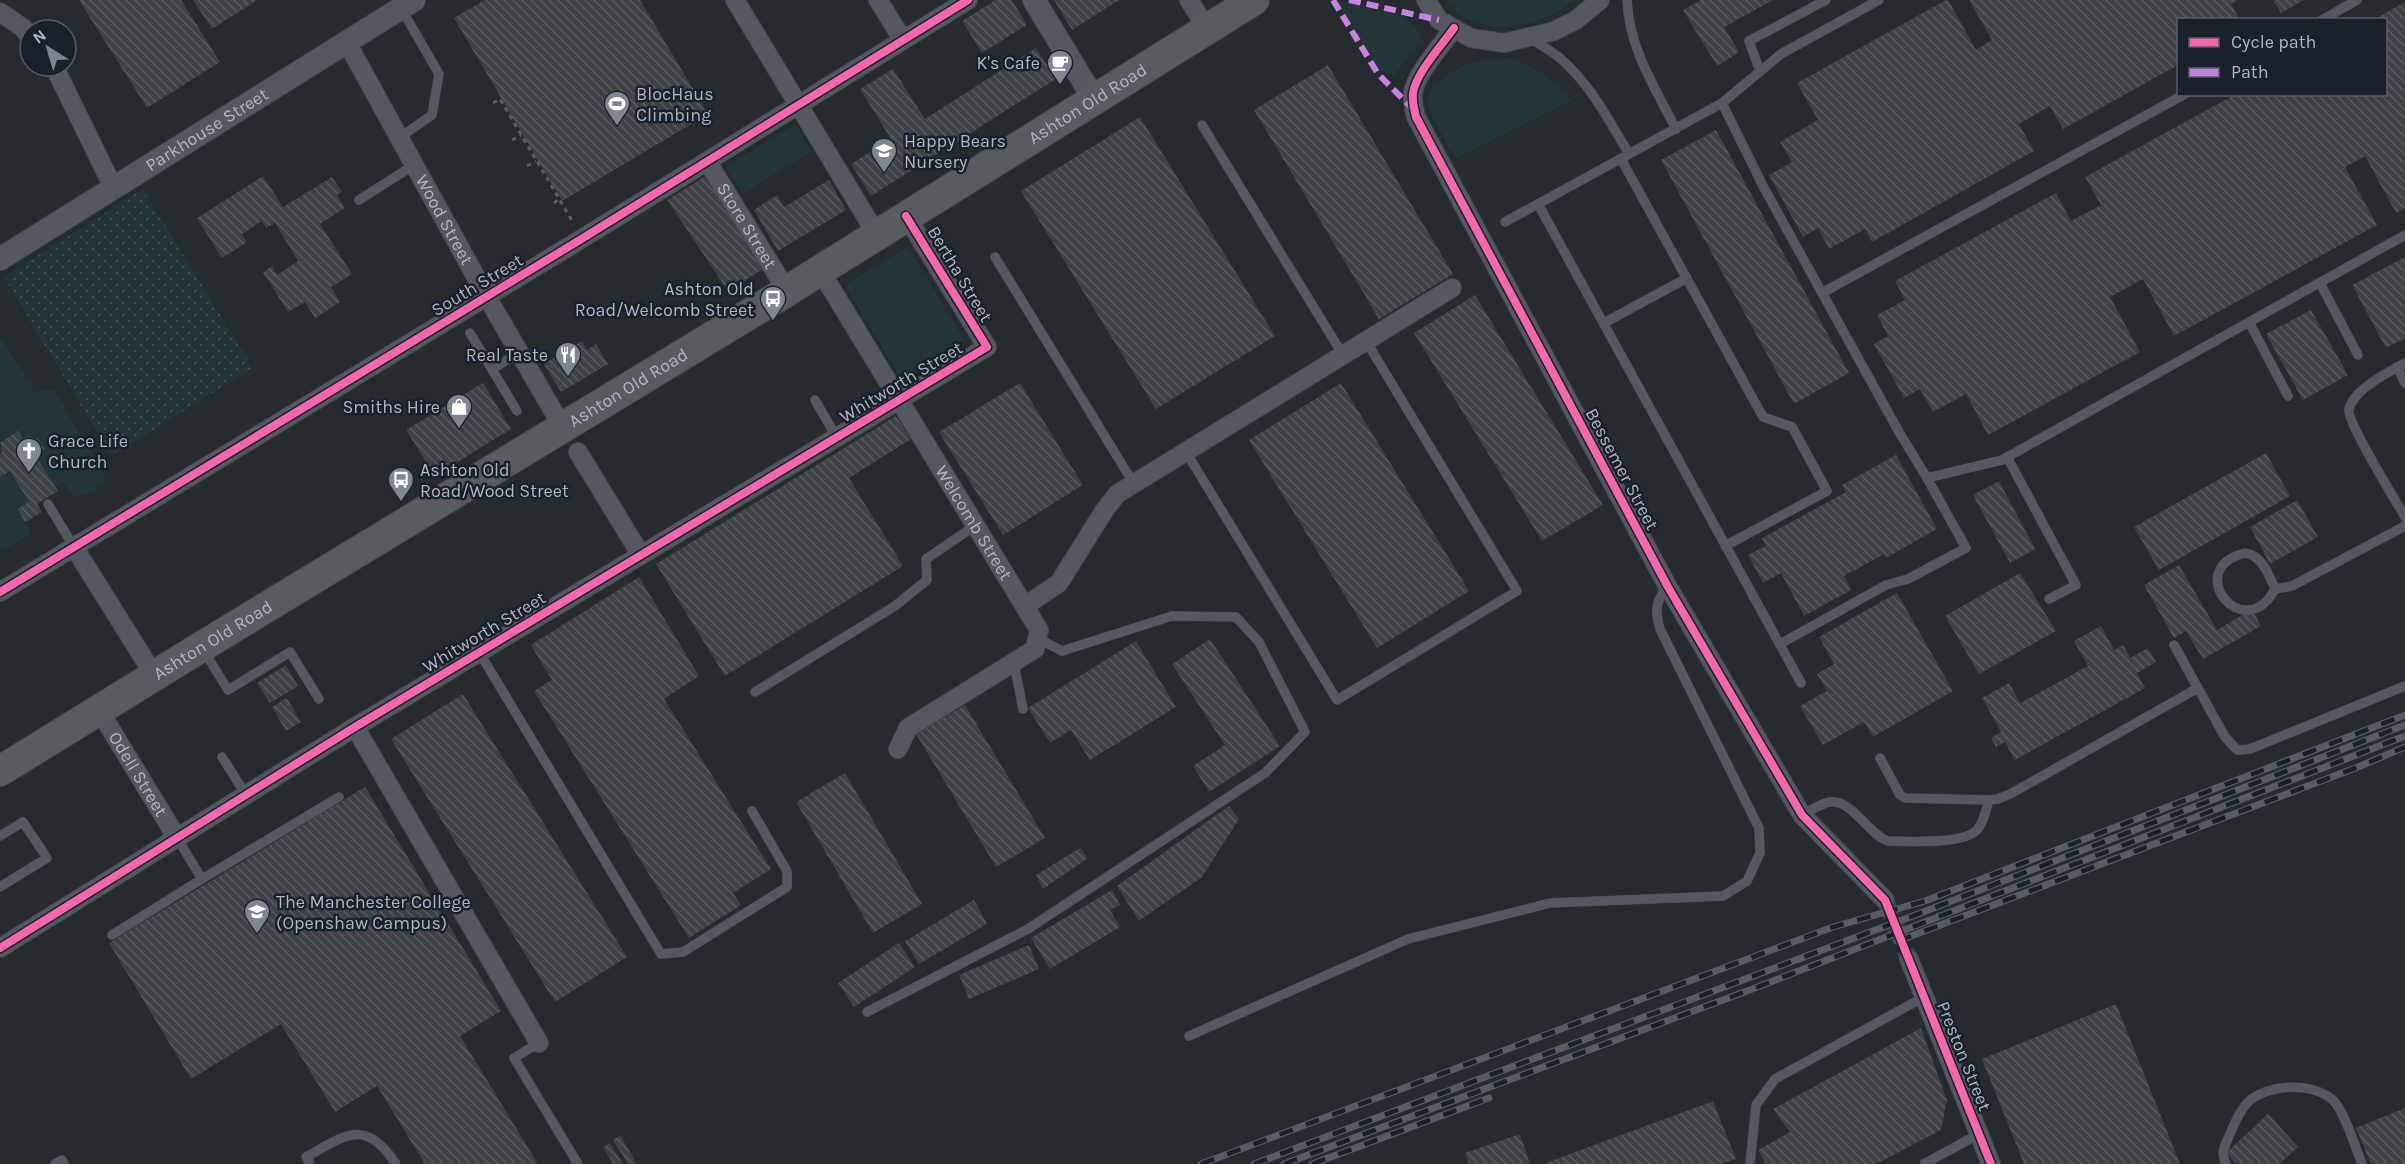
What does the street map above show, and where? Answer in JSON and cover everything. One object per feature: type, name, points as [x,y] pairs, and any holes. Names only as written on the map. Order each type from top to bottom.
[{"type":"highway","name":"Ashton Old Road","points":[[0,771],[201,646],[570,440],[787,291],[1254,0]]},
{"type":"street","points":[[735,0],[877,235]]},
{"type":"street","points":[[878,0],[903,40]]},
{"type":"street","name":"South Street","points":[[0,592],[487,297],[968,0]]},
{"type":"street","points":[[1034,0],[1094,99]]},
{"type":"street","points":[[1189,0],[1207,29]]},
{"type":"street","points":[[1426,0],[1439,20],[1471,38],[1504,43],[1554,31],[1576,20],[1599,0]]},
{"type":"street","name":"Parkhouse Street","points":[[0,259],[407,4]]},
{"type":"street","points":[[0,12],[18,25]]},
{"type":"street","name":"Bessemer Street","points":[[1454,28],[1419,77],[1413,92],[1416,117],[1668,587],[1802,815],[1885,900]]},
{"type":"street","name":"Wood Street","points":[[346,41],[519,353],[641,555]]},
{"type":"street","points":[[60,78],[114,189]]},
{"type":"street","name":"Store Street","points":[[707,161],[787,291]]},
{"type":"street","name":"Bertha Street","points":[[906,216],[987,347]]},
{"type":"street","name":"Welcomb Street","points":[[820,270],[1025,606],[1039,630],[1037,638]]},
{"type":"street","points":[[1025,606],[1059,583],[1117,494],[1452,288]]},
{"type":"street","name":"Whitworth Street","points":[[0,948],[355,727],[987,347]]},
{"type":"street","points":[[74,547],[154,675]]},
{"type":"street","points":[[898,749],[908,728],[1035,649],[1037,638]]},
{"type":"street","name":"Odell Street","points":[[99,710],[177,838]]},
{"type":"street","points":[[355,727],[539,1044]]},
{"type":"street","name":"Preston Street","points":[[1909,959],[1991,1164]]},
{"type":"lane","points":[[1627,0],[1628,18],[1634,42],[1676,129]]},
{"type":"lane","points":[[1760,71],[1749,41],[1826,0]]},
{"type":"lane","points":[[1505,222],[1722,103],[1793,47],[1879,0]]},
{"type":"lane","points":[[2326,18],[2357,0]]},
{"type":"lane","points":[[399,138],[432,116],[440,75],[407,4]]},
{"type":"lane","points":[[1530,38],[1560,57],[1584,82],[1763,417],[1792,428],[1827,491],[1725,546]]},
{"type":"lane","points":[[1822,293],[2181,96]]},
{"type":"lane","points":[[1722,103],[1764,188],[1966,548],[1908,579],[1886,585],[1780,644]]},
{"type":"lane","points":[[1202,125],[1343,355]]},
{"type":"lane","points":[[359,200],[414,165]]},
{"type":"lane","points":[[1538,204],[1801,683]]},
{"type":"lane","points":[[1927,478],[1960,472],[2007,457],[2405,235]]},
{"type":"lane","points":[[995,257],[1134,484]]},
{"type":"lane","points":[[1604,323],[1687,278]]},
{"type":"lane","points":[[2320,283],[2358,355]]},
{"type":"lane","points":[[2249,322],[2288,396]]},
{"type":"lane","points":[[470,333],[517,411]]},
{"type":"lane","points":[[1185,452],[1337,700],[1508,597],[1517,591],[1366,341]]},
{"type":"lane","points":[[492,369],[519,353]]},
{"type":"lane","points":[[2405,383],[2401,365],[2365,388],[2352,401],[2349,409],[2349,416],[2405,517]]},
{"type":"lane","points":[[815,400],[837,438]]},
{"type":"lane","points":[[2007,457],[2076,585],[2049,599]]},
{"type":"lane","points":[[48,504],[74,547]]},
{"type":"lane","points":[[755,692],[895,606],[927,580],[926,559],[976,525]]},
{"type":"lane","points":[[2275,589],[2262,562],[2252,554],[2245,553],[2230,558],[2220,568],[2217,575],[2225,600],[2239,610],[2248,610],[2261,604],[2275,589],[2292,586],[2405,526]]},
{"type":"lane","points":[[1189,1036],[1408,939],[1550,903],[1722,896],[1748,880],[1760,853],[1759,828],[1660,629],[1656,615],[1658,597],[1668,587]]},
{"type":"lane","points":[[867,1012],[1028,929],[1264,773],[1305,732],[1258,642],[1236,617],[1172,616],[1062,651],[1037,638]]},
{"type":"lane","points":[[2174,645],[2225,737],[2237,750],[2250,749],[2405,686]]},
{"type":"lane","points":[[201,646],[228,690],[290,652],[319,699]]},
{"type":"lane","points":[[479,652],[661,954],[683,952],[787,887],[787,871],[752,812]]},
{"type":"lane","points":[[1014,663],[1023,709]]},
{"type":"lane","points":[[1880,758],[1900,795],[1905,798],[1998,799],[2198,688]]},
{"type":"lane","points":[[222,757],[246,795]]},
{"type":"lane","points":[[112,935],[339,797]]},
{"type":"lane","points":[[1802,815],[1829,802],[1840,803],[1853,812],[1880,839],[1888,841],[1957,839],[1969,836],[1978,829],[1989,800]]},
{"type":"lane","points":[[0,836],[23,822],[47,858],[0,887]]},
{"type":"lane","points":[[177,838],[202,879]]},
{"type":"lane","points":[[1750,1164],[1756,1105],[1775,1079],[1924,997]]},
{"type":"lane","points":[[539,1044],[514,1058],[578,1164]]},
{"type":"lane","points":[[2226,1164],[2223,1149],[2240,1112],[2249,1101],[2265,1092],[2283,1088],[2302,1088],[2320,1092],[2334,1102],[2341,1113],[2362,1164]]},
{"type":"lane","points":[[310,1164],[306,1157],[344,1136],[361,1134],[374,1138],[384,1147],[396,1164]]},
{"type":"lane","points":[[1924,1164],[1979,1134]]},
{"type":"lane","points":[[55,1164],[62,1160],[64,1164]]},
{"type":"path","points":[[493,103],[500,99],[583,238]]},
{"type":"path","points":[[512,140],[521,135]]},
{"type":"path","points":[[527,166],[536,161]]},
{"type":"path","points":[[554,202],[559,200]]},
{"type":"shaded area","points":[[1335,0],[1401,16],[1416,27],[1422,42],[1395,75],[1378,71]]},
{"type":"shaded area","points":[[1447,0],[1575,0],[1536,21],[1506,27],[1477,23],[1463,17]]},
{"type":"shaded area","points":[[1511,59],[1537,70],[1572,100],[1456,158],[1431,113],[1428,99],[1430,92],[1450,73],[1468,64],[1483,60]]},
{"type":"shaded area","points":[[796,124],[812,151],[742,194],[725,167]]},
{"type":"shaded area","points":[[143,189],[253,368],[111,456],[4,277]]},
{"type":"shaded area","points":[[908,247],[965,341],[901,379],[845,285]]},
{"type":"shaded area","points":[[0,336],[35,392],[53,389],[106,477],[96,492],[73,497],[63,482],[55,487],[35,455],[45,449],[38,437],[31,441],[23,439],[18,432],[0,443]]},
{"type":"shaded area","points":[[10,471],[29,502],[17,510],[31,534],[3,550],[0,548],[0,477]]},
{"type":"building","points":[[79,0],[181,0],[220,62],[147,108]]},
{"type":"building","points":[[193,0],[257,0],[212,29]]},
{"type":"building","points":[[485,0],[640,0],[708,114],[562,201],[454,18]]},
{"type":"building","points":[[996,0],[1012,0],[1027,25],[982,53],[962,21]]},
{"type":"building","points":[[1054,0],[1119,0],[1072,30]]},
{"type":"building","points":[[1701,0],[1773,0],[1724,27],[1739,52],[1717,66],[1683,10]]},
{"type":"building","points":[[1946,0],[1976,50],[1992,40],[1969,0],[2238,0],[2231,4],[2239,18],[2177,18],[2177,66],[2063,129],[2050,106],[2019,124],[2034,151],[1872,242],[1865,229],[1829,249],[1818,228],[1803,237],[1769,175],[1792,162],[1780,142],[1818,120],[1797,83]]},
{"type":"building","points":[[2273,0],[2304,0],[2281,13]]},
{"type":"building","points":[[2405,2],[2405,208],[2396,213],[2365,156],[2345,167],[2377,225],[2174,336],[2143,279],[2110,297],[2140,352],[1988,435],[1966,394],[1933,412],[1920,389],[1904,398],[1874,344],[1888,336],[1877,315],[1905,300],[1895,281],[2056,193],[2071,221],[2101,205],[2085,177],[2232,96],[2387,96],[2387,18],[2377,18]]},
{"type":"building","points":[[1036,48],[1056,79],[871,196],[851,164],[891,139],[860,89],[893,69],[925,119]]},
{"type":"building","points":[[1328,65],[1453,274],[1379,319],[1254,110]]},
{"type":"building","points":[[1140,117],[1275,336],[1156,409],[1021,191]]},
{"type":"building","points":[[1716,130],[1849,373],[1794,404],[1661,160]]},
{"type":"building","points":[[709,174],[766,267],[728,291],[667,200]]},
{"type":"building","points":[[263,176],[283,207],[332,177],[342,192],[337,195],[345,208],[320,224],[352,274],[331,287],[340,302],[315,318],[305,302],[288,312],[263,272],[272,266],[277,275],[298,261],[275,223],[266,228],[262,221],[242,234],[247,242],[222,258],[197,218]]},
{"type":"building","points":[[829,180],[846,210],[778,251],[754,210],[777,195],[784,207]]},
{"type":"building","points":[[2405,257],[2405,338],[2386,348],[2352,285]]},
{"type":"building","points":[[1475,295],[1603,505],[1542,541],[1414,333]]},
{"type":"building","points":[[2311,310],[2348,375],[2303,400],[2266,334]]},
{"type":"building","name":"Real Taste","points":[[582,341],[587,350],[596,344],[608,364],[561,392],[544,364]]},
{"type":"building","name":"Smiths Hire","points":[[483,383],[511,429],[435,476],[406,430]]},
{"type":"building","points":[[1020,383],[1083,485],[1003,535],[939,432]]},
{"type":"building","points":[[1341,383],[1469,591],[1377,648],[1249,440]]},
{"type":"building","points":[[896,416],[911,439],[849,478],[903,566],[725,676],[656,564]]},
{"type":"building","name":"Grace Life Church","points":[[18,431],[23,439],[29,435],[33,440],[38,437],[45,449],[35,455],[58,491],[37,504],[42,512],[25,522],[17,509],[29,502],[10,471],[0,477],[0,454],[2,453],[0,443]]},
{"type":"building","points":[[2266,453],[2290,496],[2159,570],[2134,527]]},
{"type":"building","points":[[1896,455],[1937,529],[1886,558],[1884,554],[1844,576],[1851,590],[1804,616],[1781,573],[1763,583],[1748,555],[1766,546],[1762,538],[1846,492],[1842,485]]},
{"type":"building","points":[[1999,481],[2035,549],[2010,563],[1973,495]]},
{"type":"building","points":[[2297,500],[2318,537],[2270,564],[2250,527]]},
{"type":"building","points":[[2179,565],[2217,630],[2252,609],[2261,626],[2203,659],[2186,631],[2174,638],[2144,585]]},
{"type":"building","points":[[2020,573],[2056,631],[1979,674],[1945,616]]},
{"type":"building","points":[[639,577],[699,676],[664,699],[771,869],[733,893],[741,905],[689,938],[534,691],[552,680],[531,645]]},
{"type":"building","points":[[1897,593],[1953,691],[1873,737],[1864,722],[1823,745],[1800,706],[1827,691],[1817,674],[1834,664],[1819,637]]},
{"type":"building","points":[[2101,626],[2114,650],[2123,645],[2130,658],[2148,648],[2156,662],[2137,673],[2145,688],[2015,760],[2005,742],[1996,747],[1991,738],[2001,732],[1982,698],[2009,683],[2020,703],[2088,666],[2074,641]]},
{"type":"building","points":[[1210,639],[1280,746],[1209,792],[1193,766],[1225,745],[1172,664]]},
{"type":"building","points":[[1136,641],[1176,707],[1090,760],[1071,730],[1050,743],[1028,708]]},
{"type":"building","points":[[286,665],[298,686],[270,703],[257,683]]},
{"type":"building","points":[[463,694],[627,957],[555,1002],[391,739]]},
{"type":"building","points":[[287,698],[301,722],[286,731],[272,707]]},
{"type":"building","points":[[965,705],[1045,838],[996,867],[916,734]]},
{"type":"building","points":[[845,773],[922,904],[873,933],[796,802]]},
{"type":"building","points":[[365,787],[501,1011],[460,1036],[538,1164],[425,1164],[377,1086],[335,1112],[281,1024],[191,1079],[109,943]]},
{"type":"building","points":[[1229,806],[1239,819],[1202,877],[1139,921],[1117,886]]},
{"type":"building","points":[[1080,848],[1088,858],[1043,889],[1036,875]]},
{"type":"building","points":[[1112,890],[1120,905],[1110,910],[1120,927],[1050,969],[1031,938]]},
{"type":"building","points":[[974,900],[987,924],[919,964],[905,941]]},
{"type":"building","points":[[899,943],[915,967],[854,1007],[838,983]]},
{"type":"building","points":[[1029,945],[1039,969],[969,999],[959,975]]},
{"type":"building","points":[[2116,1004],[2180,1164],[2024,1164],[1982,1059]]},
{"type":"building","points":[[1921,1028],[1947,1100],[1941,1130],[1876,1164],[1766,1164],[1758,1150],[1790,1132],[1773,1109]]},
{"type":"building","points":[[1713,1101],[1736,1159],[1721,1164],[1543,1164]]},
{"type":"building","points":[[2405,1108],[2405,1164],[2371,1164],[2356,1128]]},
{"type":"building","points":[[2268,1114],[2298,1147],[2279,1164],[2236,1164],[2226,1153]]},
{"type":"building","points":[[1520,1134],[1530,1164],[1469,1164],[1465,1153]]},
{"type":"building","points":[[620,1135],[637,1164],[628,1164],[613,1140]]},
{"type":"building","points":[[610,1143],[623,1164],[613,1164],[603,1147]]},
{"type":"tunnel","points":[[1885,900],[1909,959]]},
{"type":"railway","points":[[1201,1164],[1833,927],[1925,901],[2405,715]]},
{"type":"railway","points":[[1254,1164],[1918,914],[2405,725]]},
{"type":"railway","points":[[1284,1164],[1755,988],[2405,736]]},
{"type":"railway","points":[[1898,941],[2358,767],[2405,747]]},
{"type":"railway","points":[[1312,1164],[1489,1098]]},
{"type":"marked path","points":[[1333,0],[1378,74],[1412,108]]},
{"type":"marked path","points":[[1349,0],[1439,20]]},
{"type":"cycle path","points":[[0,592],[583,238],[968,0]]},
{"type":"cycle path","points":[[1454,28],[1424,68],[1415,85],[1413,99],[1416,117],[1668,587],[1802,815],[1885,900],[1991,1164]]},
{"type":"cycle path","points":[[0,948],[355,727],[987,347],[906,216]]},
{"type":"place","name":"K's Cafe","points":[[1060,86]]},
{"type":"place","name":"BlocHaus Climbing","points":[[617,127]]},
{"type":"place","name":"Happy Bears Nursery","points":[[884,174]]},
{"type":"place","name":"Ashton Old Road/Welcomb Street","points":[[773,322]]},
{"type":"place","name":"Real Taste","points":[[568,378]]},
{"type":"place","name":"Smiths Hire","points":[[459,430]]},
{"type":"place","name":"Grace Life Church","points":[[29,474]]},
{"type":"place","name":"Ashton Old Road/Wood Street","points":[[401,503]]},
{"type":"place","name":"The Manchester College (Openshaw Campus)","points":[[257,935]]}]
